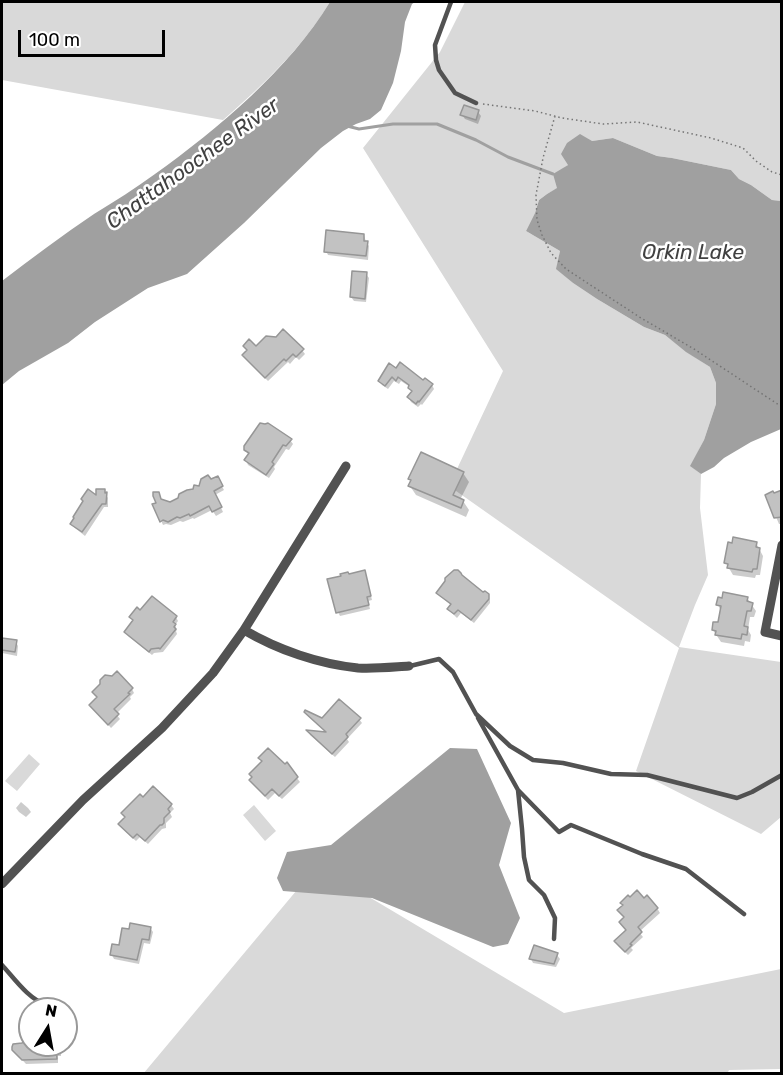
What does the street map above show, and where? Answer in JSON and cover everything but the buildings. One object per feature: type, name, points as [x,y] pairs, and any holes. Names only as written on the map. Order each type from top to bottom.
[{"type":"street","points":[[2,884],[83,800],[162,728],[213,673],[244,630],[346,466]]},
{"type":"street","points":[[782,545],[765,632],[782,636]]},
{"type":"street","points":[[244,630],[260,639],[329,664],[360,668],[409,666]]},
{"type":"lane","points":[[451,2],[435,45],[436,60],[439,70],[455,93],[476,103]]},
{"type":"lane","points":[[409,666],[439,659],[453,672],[518,790],[560,832],[571,825],[686,869],[744,914]]},
{"type":"lane","points":[[476,714],[510,746],[533,760],[611,774],[647,775],[737,798],[782,775]]},
{"type":"lane","points":[[518,790],[524,857],[529,880],[544,895],[555,918],[554,939]]},
{"type":"lane","points":[[2,965],[32,997]]},
{"type":"path","points":[[476,103],[603,124],[637,122],[711,138],[742,148],[764,167],[782,175]]},
{"type":"path","points":[[555,116],[543,158],[536,195],[537,220],[551,253],[566,269],[782,407]]},
{"type":"shaded area","points":[[2,2],[330,2],[295,50],[223,120],[2,80]]},
{"type":"shaded area","points":[[465,2],[781,2],[781,201],[772,200],[739,179],[731,170],[657,156],[613,138],[592,141],[560,171],[558,188],[539,200],[526,231],[560,251],[557,269],[573,283],[644,327],[665,335],[710,367],[716,383],[716,404],[704,440],[691,466],[701,474],[700,508],[708,575],[679,647],[781,662],[781,817],[761,834],[636,771],[679,648],[449,486],[503,371],[363,148],[440,52]]},
{"type":"shaded area","points":[[29,754],[40,764],[17,791],[5,781]]},
{"type":"shaded area","points":[[254,805],[276,831],[265,841],[243,815]]},
{"type":"shaded area","points":[[317,866],[564,1013],[781,969],[781,1069],[729,1070],[727,1074],[143,1074]]},
{"type":"water","name":"Chattahoochee River","points":[[330,2],[415,2],[405,22],[393,83],[381,110],[370,119],[343,131],[321,148],[244,223],[187,274],[148,288],[95,322],[68,343],[19,371],[2,385],[2,281],[82,222],[155,174],[228,117],[274,74],[314,26]]},
{"type":"water","name":"Orkin Lake","points":[[580,134],[592,141],[613,138],[657,156],[731,170],[739,179],[772,200],[781,201],[781,429],[751,442],[701,474],[690,466],[704,440],[716,404],[716,383],[710,367],[665,335],[644,327],[573,283],[556,269],[560,251],[526,231],[539,200],[557,188],[553,174],[568,165],[561,154],[567,143]]},
{"type":"water","points":[[450,748],[477,749],[511,823],[499,865],[520,918],[508,944],[493,947],[372,898],[283,891],[277,878],[287,852],[331,845]]},
{"type":"waterway","points":[[347,126],[359,129],[393,124],[437,124],[476,140],[508,157],[553,174]]}]
